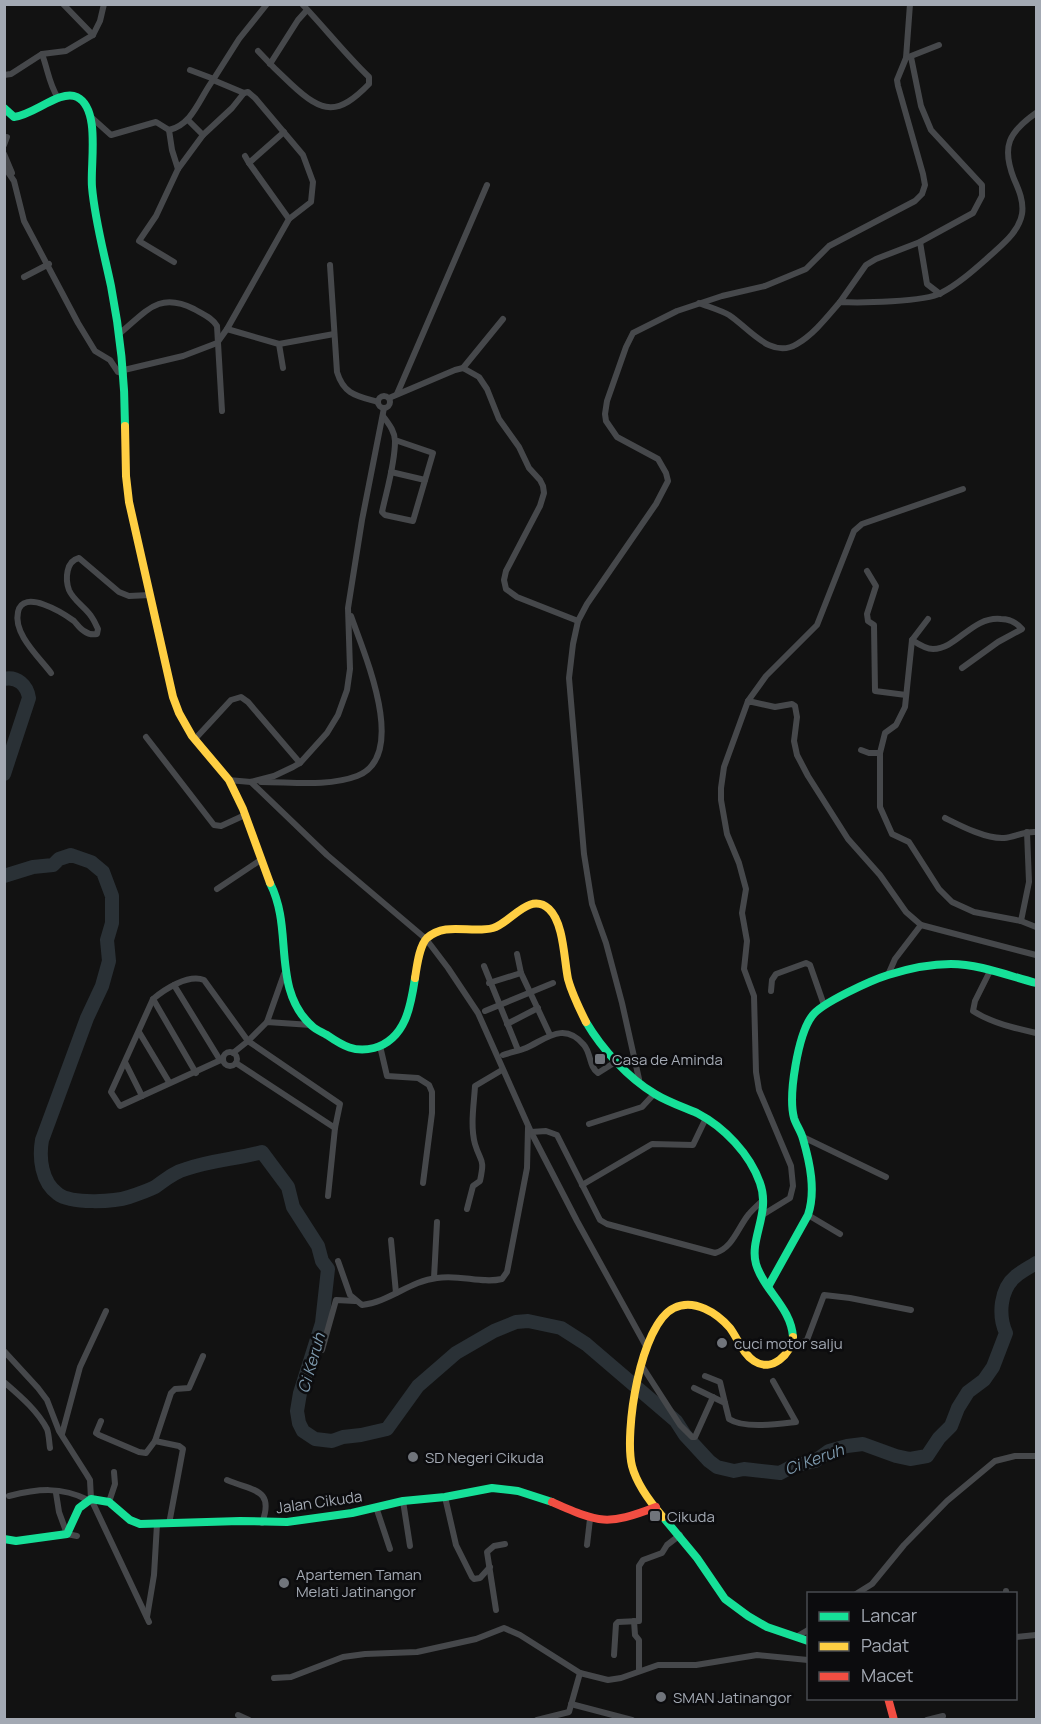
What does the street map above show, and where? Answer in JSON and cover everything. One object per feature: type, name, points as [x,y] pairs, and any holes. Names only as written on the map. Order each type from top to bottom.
[{"type":"main road","points":[[4,108],[15,117],[26,117],[44,104],[67,95],[76,96],[84,101],[91,117],[91,175],[95,218],[108,265],[124,372],[128,493],[172,696],[195,739],[228,780],[245,815],[280,911],[285,972],[298,1008],[311,1025],[356,1051],[380,1046],[394,1038],[405,1020],[412,998],[419,957],[426,939],[448,928],[476,931],[496,927],[528,904],[536,903],[546,906],[550,910],[560,935],[567,974],[589,1028],[618,1061],[654,1094],[706,1118],[745,1155],[759,1178],[765,1198],[755,1258],[758,1269],[789,1318],[793,1334],[791,1347],[783,1359],[769,1365],[761,1364],[743,1352],[734,1334],[713,1312],[691,1304],[680,1304],[668,1310],[655,1326],[647,1349],[633,1400],[630,1448],[632,1467],[638,1481],[680,1535],[725,1600],[750,1618],[794,1638],[807,1641]]},
{"type":"main road","points":[[769,1285],[808,1215],[813,1192],[803,1137],[794,1118],[793,1096],[799,1045],[803,1031],[813,1014],[824,1005],[865,984],[888,975],[929,966],[952,964],[1036,983]]},
{"type":"main road","name":"Jalan Cikuda","points":[[89,1500],[109,1502],[130,1520],[141,1524],[287,1522],[352,1513],[403,1501],[445,1497],[484,1489],[509,1489],[545,1499],[590,1519],[607,1521],[630,1517],[657,1508]]},
{"type":"main road","points":[[4,1539],[16,1541],[67,1534],[79,1508],[89,1500]]},
{"type":"main road","points":[[889,1700],[894,1719]]},
{"type":"street","points":[[63,4],[93,35]]},
{"type":"street","points":[[4,75],[20,69],[42,54],[66,51],[93,35],[100,21],[104,4]]},
{"type":"street","points":[[169,130],[188,120],[238,39],[267,4]]},
{"type":"street","points":[[258,51],[306,99],[325,107],[332,108],[346,103],[369,84],[369,77],[346,56],[318,20],[302,4]]},
{"type":"street","points":[[699,303],[728,314],[764,344],[783,349],[798,344],[805,338],[840,302],[866,266],[876,259],[920,242],[973,213],[983,190],[982,185],[931,130],[921,106],[908,57],[910,4]]},
{"type":"street","points":[[270,64],[298,20],[308,10]]},
{"type":"street","points":[[640,1083],[622,1003],[592,904],[584,854],[569,678],[578,621],[587,604],[657,504],[668,481],[666,472],[658,459],[617,437],[606,421],[607,401],[626,346],[633,333],[677,310],[765,286],[806,269],[829,246],[906,207],[922,194],[925,185],[923,174],[897,80],[908,57],[939,45]]},
{"type":"street","points":[[42,54],[51,87],[58,98]]},
{"type":"street","points":[[4,154],[14,176],[24,221],[95,351],[110,360],[118,372],[183,356],[218,343],[289,219],[311,202],[313,182],[303,155],[255,98],[248,92],[244,93],[190,70]]},
{"type":"street","points":[[174,262],[139,241],[156,216],[178,169],[203,135],[232,108],[244,93]]},
{"type":"street","points":[[840,302],[861,303],[922,298],[940,294],[971,273],[1009,239],[1022,215],[1023,208],[1007,152],[1008,147],[1014,132],[1036,113]]},
{"type":"street","points":[[91,117],[111,135],[156,122],[169,130],[178,169]]},
{"type":"street","points":[[188,120],[203,135]]},
{"type":"street","points":[[249,163],[284,132]]},
{"type":"street","points":[[4,145],[7,137]]},
{"type":"street","points":[[245,156],[289,219]]},
{"type":"street","points":[[4,165],[14,181]]},
{"type":"street","points":[[397,395],[487,185]]},
{"type":"street","points":[[920,242],[927,284],[940,294]]},
{"type":"street","points":[[24,277],[49,264]]},
{"type":"street","points":[[330,265],[337,372],[343,387],[378,402],[384,408]]},
{"type":"street","points":[[118,335],[148,310],[169,301],[183,304],[214,322],[217,326],[222,411]]},
{"type":"street","points":[[378,402],[381,396],[389,398],[436,377],[463,368],[502,319]]},
{"type":"street","points":[[227,329],[279,344],[334,334]]},
{"type":"street","points":[[279,344],[283,368]]},
{"type":"street","points":[[463,368],[478,376],[487,388],[499,418],[519,447],[529,468],[543,486],[544,493],[540,506],[507,571],[504,580],[506,589],[517,597],[578,621]]},
{"type":"street","points":[[251,782],[274,776],[300,763],[327,733],[338,715],[350,669],[348,608],[362,520],[384,408],[390,403],[389,398]]},
{"type":"street","points":[[383,416],[391,426],[395,440],[382,512],[385,515],[411,522],[415,518],[433,453],[395,440]]},
{"type":"street","points":[[391,472],[425,480]]},
{"type":"street","points":[[763,1215],[790,1198],[793,1186],[791,1166],[759,1090],[755,1061],[754,996],[744,969],[747,941],[742,913],[746,889],[723,818],[721,788],[724,767],[748,700],[766,676],[817,626],[854,531],[862,524],[963,489]]},
{"type":"street","points":[[51,673],[20,633],[17,620],[18,611],[25,603],[37,602],[48,605],[75,622],[83,631],[91,635],[97,634],[98,629],[91,616],[70,592],[67,579],[68,566],[72,561],[79,558],[119,592],[129,596],[150,596]]},
{"type":"street","points":[[867,571],[876,586],[867,614],[868,621],[874,626],[875,691],[906,695]]},
{"type":"street","points":[[228,780],[336,782],[360,775],[370,768],[376,758],[382,737],[380,702],[348,608]]},
{"type":"street","points":[[928,619],[912,640],[905,706],[901,718],[885,733],[879,748],[880,807],[892,834],[909,842],[939,889],[952,902],[974,912],[1021,921],[1036,927]]},
{"type":"street","points":[[912,640],[934,649],[957,640],[981,622],[991,619],[1009,620],[1022,629],[998,642],[962,668]]},
{"type":"street","points":[[195,739],[231,700],[241,697],[248,702],[300,763]]},
{"type":"street","points":[[748,700],[775,706],[792,704],[795,706],[797,717],[794,741],[797,754],[808,776],[848,839],[880,875],[906,912],[921,925],[1036,955]]},
{"type":"street","points":[[146,737],[214,825],[221,826],[245,815]]},
{"type":"street","points":[[861,750],[880,753]]},
{"type":"street","points":[[251,782],[327,855],[426,939],[478,1013],[531,1132],[576,1221],[647,1349]]},
{"type":"street","points":[[945,818],[986,837],[1002,838],[1036,832]]},
{"type":"street","points":[[1021,921],[1033,883],[1027,832]]},
{"type":"street","points":[[217,889],[262,859]]},
{"type":"street","points":[[888,975],[895,959],[921,925]]},
{"type":"street","points":[[517,954],[521,972],[550,1035]]},
{"type":"street","points":[[771,990],[772,980],[776,974],[806,963],[810,965],[824,1005]]},
{"type":"street","points":[[484,966],[518,1050]]},
{"type":"street","points":[[990,971],[975,1001],[973,1011],[982,1017],[1036,1033]]},
{"type":"street","points":[[285,972],[267,1022],[248,1041],[233,1053],[226,1053],[221,1060],[196,1073],[170,1082],[120,1106],[111,1092],[153,999],[174,985],[199,978],[204,980],[248,1041],[340,1104],[335,1128],[328,1196]]},
{"type":"street","points":[[489,983],[521,972]]},
{"type":"street","points":[[484,1011],[553,983]]},
{"type":"street","points":[[174,985],[221,1060],[229,1065],[236,1063],[335,1128]]},
{"type":"street","points":[[153,999],[196,1073]]},
{"type":"street","points":[[507,1024],[538,1008]]},
{"type":"street","points":[[267,1022],[311,1025]]},
{"type":"street","points":[[139,1032],[170,1082]]},
{"type":"street","points":[[503,1055],[524,1049],[560,1032],[570,1035],[585,1046],[593,1070],[598,1073],[618,1061]]},
{"type":"street","points":[[380,1046],[387,1076],[418,1078],[429,1085],[432,1092],[432,1113],[423,1183]]},
{"type":"street","points":[[233,1053],[237,1058],[236,1063]]},
{"type":"street","points":[[125,1062],[142,1096]]},
{"type":"street","points":[[467,1209],[473,1186],[480,1181],[484,1163],[475,1144],[473,1115],[475,1086],[502,1070]]},
{"type":"street","points":[[589,1124],[642,1107],[654,1094]]},
{"type":"street","points":[[582,1185],[652,1144],[693,1145],[706,1118]]},
{"type":"street","points":[[322,1350],[336,1300],[355,1301],[362,1305],[373,1304],[434,1278],[459,1276],[495,1281],[502,1279],[507,1272],[527,1168],[528,1124]]},
{"type":"street","points":[[531,1132],[546,1131],[557,1135],[600,1220],[607,1224],[715,1253],[729,1244],[749,1214],[765,1198]]},
{"type":"street","points":[[803,1137],[886,1177]]},
{"type":"street","points":[[808,1215],[840,1234]]},
{"type":"street","points":[[434,1278],[437,1222]]},
{"type":"street","points":[[391,1240],[396,1293]]},
{"type":"street","points":[[338,1261],[346,1286],[355,1301]]},
{"type":"street","points":[[791,1347],[807,1341],[824,1296],[850,1298],[911,1310]]},
{"type":"street","points":[[62,1434],[80,1367],[106,1311]]},
{"type":"street","points":[[4,1351],[39,1388],[62,1434],[90,1480],[89,1500],[148,1620],[157,1524]]},
{"type":"street","points":[[100,1421],[96,1432],[99,1435],[139,1452],[148,1452],[155,1440],[171,1393],[175,1389],[189,1388],[203,1356]]},
{"type":"street","points":[[642,1368],[680,1425],[692,1437],[695,1437],[712,1397]]},
{"type":"street","points":[[705,1376],[720,1383],[729,1419],[737,1423],[796,1422],[773,1381]]},
{"type":"street","points":[[4,1382],[29,1405],[48,1430],[51,1448]]},
{"type":"street","points":[[694,1388],[725,1403]]},
{"type":"street","points":[[155,1440],[183,1449],[169,1524]]},
{"type":"street","points":[[858,1592],[872,1584],[904,1545],[947,1501],[995,1461],[1015,1456],[1036,1456]]},
{"type":"street","points":[[109,1502],[115,1484],[114,1472]]},
{"type":"street","points":[[227,1480],[259,1491],[263,1495],[267,1501],[267,1509],[262,1523]]},
{"type":"street","points":[[9,1496],[32,1490],[48,1489],[60,1490],[89,1500]]},
{"type":"street","points":[[56,1493],[67,1534],[77,1536]]},
{"type":"street","points":[[445,1497],[456,1545],[472,1578],[480,1578],[490,1567]]},
{"type":"street","points":[[403,1501],[410,1546]]},
{"type":"street","points":[[376,1507],[390,1549]]},
{"type":"street","points":[[587,1545],[590,1519]]},
{"type":"street","points":[[614,1655],[616,1624],[639,1620],[639,1566],[643,1560],[662,1553],[667,1545],[680,1535]]},
{"type":"street","points":[[496,1610],[488,1552],[494,1546],[505,1544]]},
{"type":"street","points":[[634,1622],[635,1635],[639,1640],[639,1671]]},
{"type":"street","points":[[274,1678],[291,1677],[343,1657],[417,1652],[476,1639],[504,1628],[520,1635],[580,1673],[608,1680],[621,1678],[658,1665],[696,1665],[757,1654],[807,1660]]},
{"type":"street","points":[[794,1638],[807,1631]]},
{"type":"street","points":[[1017,1637],[1036,1635]]},
{"type":"street","points":[[537,1719],[567,1714],[580,1673]]},
{"type":"street","points":[[572,1704],[632,1719]]},
{"type":"street","points":[[238,1714],[249,1719]]},
{"type":"street","points":[[927,1719],[943,1716]]},
{"type":"waterway","name":"Ci Keruh","points":[[4,679],[9,678],[21,683],[29,698],[4,774]]},
{"type":"waterway","name":"Ci Keruh","points":[[4,876],[33,867],[53,865],[59,859],[71,855],[91,862],[103,872],[112,896],[112,923],[107,940],[109,961],[102,986],[87,1018],[42,1140],[42,1169],[48,1183],[52,1189],[64,1197],[93,1201],[113,1200],[149,1190],[182,1170],[262,1152],[288,1187],[293,1207],[318,1246],[322,1261],[328,1269],[322,1323],[300,1393],[297,1411],[303,1431],[315,1439],[332,1441],[387,1429],[418,1386],[456,1353],[494,1331],[516,1322],[528,1321],[561,1328],[586,1344],[676,1421],[685,1435],[717,1467],[734,1471],[744,1469],[780,1473],[793,1466],[815,1461],[829,1451],[863,1444],[910,1459],[927,1456],[939,1438],[951,1426],[968,1392],[984,1380],[993,1367],[1006,1333],[1001,1310],[1004,1295],[1011,1281],[1036,1263]]},
{"type":"traffic: fast","points":[[4,108],[14,117],[70,95],[84,103],[89,113],[93,138],[93,200],[117,321],[123,373],[125,426]]},
{"type":"traffic: fast","points":[[270,883],[280,914],[289,988],[301,1014],[315,1029],[355,1049],[374,1048],[385,1044],[400,1029],[405,1020],[415,978]]},
{"type":"traffic: fast","points":[[769,1285],[808,1215],[812,1196],[806,1148],[792,1108],[793,1081],[802,1037],[812,1016],[825,1005],[871,982],[895,973],[927,966],[951,964],[972,966],[1036,983]]},
{"type":"traffic: fast","points":[[586,1022],[608,1052],[635,1080],[660,1097],[697,1113],[717,1126],[735,1142],[750,1162],[763,1194],[762,1215],[755,1245],[756,1264],[765,1283],[788,1317],[793,1337]]},
{"type":"traffic: fast","points":[[4,1539],[16,1541],[67,1534],[79,1508],[91,1499],[109,1502],[130,1520],[140,1524],[287,1522],[492,1488],[518,1491],[552,1502]]},
{"type":"traffic: fast","points":[[663,1517],[697,1558],[725,1599],[767,1627],[807,1641]]},
{"type":"traffic: slow","points":[[125,426],[129,502],[173,697],[192,736],[229,780],[243,809],[270,883]]},
{"type":"traffic: slow","points":[[415,978],[422,946],[434,933],[450,929],[493,928],[527,906],[542,904],[549,909],[558,923],[568,979],[586,1022]]},
{"type":"traffic: slow","points":[[663,1517],[637,1480],[630,1450],[630,1430],[637,1381],[652,1335],[662,1318],[674,1308],[682,1305],[697,1306],[712,1312],[725,1322],[754,1361],[767,1365],[780,1360],[785,1355],[793,1337]]},
{"type":"traffic: jam","points":[[552,1502],[603,1520],[625,1517],[656,1507]]},
{"type":"traffic: jam","points":[[889,1700],[894,1720]]},
{"type":"place","name":"Casa de Aminda","points":[[600,1059]]},
{"type":"place","name":"cuci motor salju","points":[[722,1343]]},
{"type":"place","name":"SD Negeri Cikuda","points":[[413,1457]]},
{"type":"place","name":"Cikuda","points":[[655,1516]]},
{"type":"place","name":"Apartemen Taman Melati Jatinangor","points":[[284,1583]]},
{"type":"place","name":"SMAN Jatinangor","points":[[661,1697]]}]
